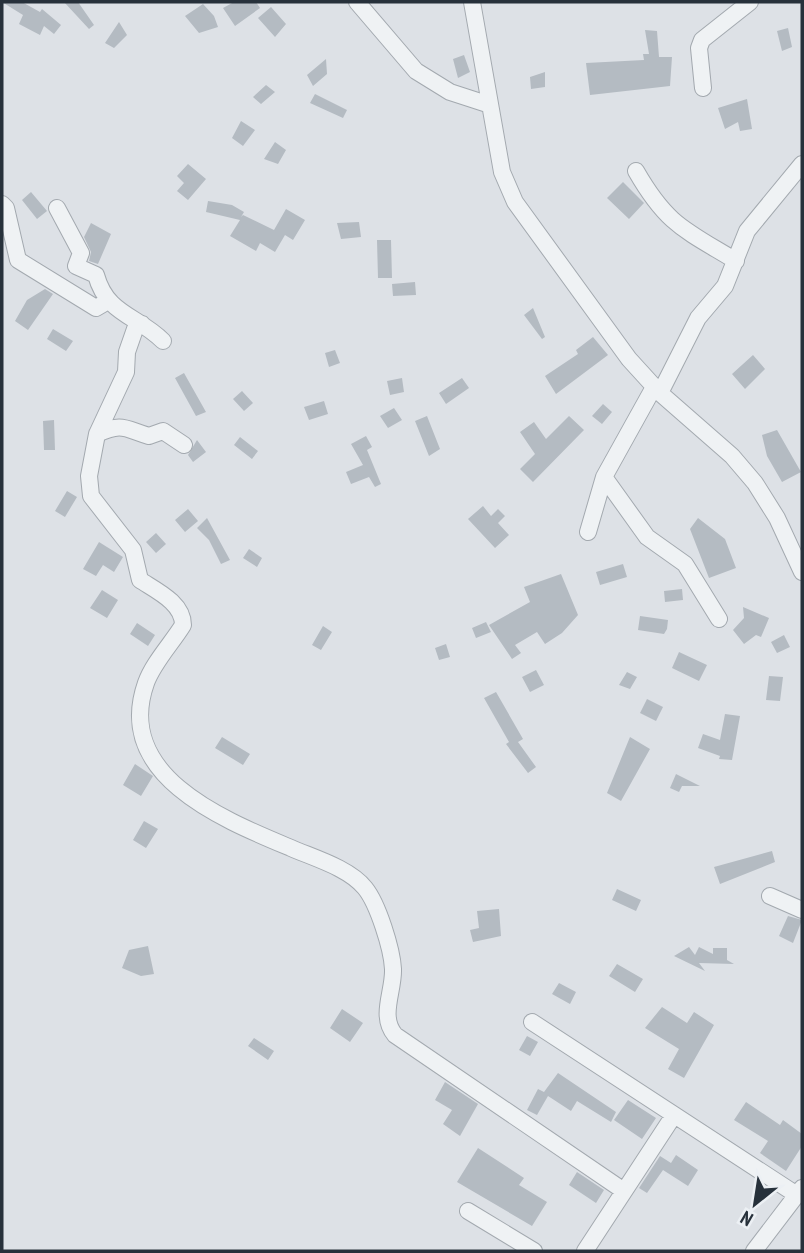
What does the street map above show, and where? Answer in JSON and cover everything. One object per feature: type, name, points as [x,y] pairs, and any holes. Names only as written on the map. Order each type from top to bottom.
[{"type":"street","points":[[357,2],[416,71],[450,92],[490,105]]},
{"type":"street","points":[[472,2],[502,172],[515,202],[629,359],[657,390],[732,456],[755,483],[777,518],[802,572]]},
{"type":"street","points":[[703,88],[699,48],[702,40],[750,2]]},
{"type":"street","points":[[588,532],[604,477],[698,318],[725,286],[747,231],[802,164]]},
{"type":"street","points":[[636,171],[654,202],[674,224],[736,261]]},
{"type":"street","points":[[2,204],[6,208],[18,260],[96,308],[108,301]]},
{"type":"street","points":[[57,208],[81,253],[76,266],[96,275],[101,292],[108,301],[163,341]]},
{"type":"street","points":[[142,324],[135,329],[127,352],[126,372],[97,434],[89,476],[91,496],[133,550],[140,579],[180,608],[183,617],[183,625],[146,682],[141,703],[143,738],[149,756],[159,771],[190,797],[220,816],[322,861],[366,889],[386,934],[393,968],[387,1012],[388,1027],[395,1035],[624,1191]]},
{"type":"street","points":[[97,434],[124,425],[149,436],[163,431],[184,445]]},
{"type":"street","points":[[604,477],[647,537],[685,564],[719,619]]},
{"type":"street","points":[[771,896],[802,910]]},
{"type":"street","points":[[532,1022],[674,1115],[799,1191],[754,1251]]},
{"type":"street","points":[[585,1251],[674,1115]]},
{"type":"street","points":[[468,1211],[534,1251]]},
{"type":"building","points":[[2,2],[22,2],[40,12],[42,9],[61,25],[54,34],[44,26],[40,35],[19,24],[23,15]]},
{"type":"building","points":[[64,2],[78,2],[94,25],[89,29]]},
{"type":"building","points":[[234,2],[256,2],[260,8],[235,26],[223,8]]},
{"type":"building","points":[[203,4],[214,16],[218,27],[199,33],[185,16]]},
{"type":"building","points":[[271,7],[286,24],[275,37],[258,18]]},
{"type":"building","points":[[119,22],[127,35],[114,48],[105,43]]},
{"type":"building","points":[[788,28],[792,47],[782,51],[777,31]]},
{"type":"building","points":[[645,30],[657,31],[659,57],[672,57],[670,86],[590,95],[586,63],[644,60],[643,54],[649,54]]},
{"type":"building","points":[[464,55],[470,72],[458,78],[453,59]]},
{"type":"building","points":[[326,59],[327,74],[313,86],[307,75]]},
{"type":"building","points":[[545,72],[545,87],[531,89],[530,77]]},
{"type":"building","points":[[266,85],[275,92],[261,104],[253,97]]},
{"type":"building","points":[[315,94],[347,110],[343,118],[310,103]]},
{"type":"building","points":[[747,99],[752,129],[740,131],[738,122],[725,129],[718,108]]},
{"type":"building","points":[[241,121],[255,130],[243,146],[232,138]]},
{"type":"building","points":[[275,142],[286,150],[278,164],[264,159]]},
{"type":"building","points":[[188,164],[206,179],[188,200],[177,191],[184,183],[177,176]]},
{"type":"building","points":[[623,182],[644,203],[629,219],[607,198]]},
{"type":"building","points":[[31,192],[47,211],[37,219],[22,200]]},
{"type":"building","points":[[208,201],[232,205],[244,212],[241,217],[243,215],[274,230],[286,209],[305,220],[293,240],[285,235],[275,252],[260,243],[256,251],[230,236],[240,220],[206,212]]},
{"type":"building","points":[[359,222],[361,237],[341,239],[337,223]]},
{"type":"building","points":[[91,223],[111,234],[98,264],[89,261],[91,252],[84,237]]},
{"type":"building","points":[[377,240],[391,240],[392,278],[378,278]]},
{"type":"building","points":[[415,282],[416,295],[393,296],[392,284]]},
{"type":"building","points":[[45,289],[53,294],[28,330],[15,321],[27,300]]},
{"type":"building","points":[[533,308],[545,337],[542,339],[524,315]]},
{"type":"building","points":[[53,329],[73,341],[66,351],[47,339]]},
{"type":"building","points":[[593,337],[608,355],[556,394],[545,376],[578,354],[576,350]]},
{"type":"building","points":[[335,350],[340,363],[329,367],[325,353]]},
{"type":"building","points":[[753,355],[765,369],[745,389],[732,374]]},
{"type":"building","points":[[184,373],[206,412],[196,416],[175,378]]},
{"type":"building","points":[[402,378],[404,392],[390,395],[387,381]]},
{"type":"building","points":[[462,378],[469,388],[446,404],[439,393]]},
{"type":"building","points":[[242,391],[253,403],[244,411],[233,399]]},
{"type":"building","points":[[324,401],[328,414],[309,420],[304,407]]},
{"type":"building","points":[[603,404],[612,412],[602,424],[592,416]]},
{"type":"building","points":[[394,408],[402,420],[388,428],[380,416]]},
{"type":"building","points":[[427,416],[440,449],[429,456],[415,421]]},
{"type":"building","points":[[569,416],[584,430],[533,482],[520,469],[535,454],[520,432],[534,422],[546,439]]},
{"type":"building","points":[[54,420],[55,450],[44,450],[43,421]]},
{"type":"building","points":[[777,430],[801,472],[782,482],[767,456],[762,435]]},
{"type":"building","points":[[366,436],[372,447],[367,450],[381,484],[375,487],[369,477],[351,484],[346,472],[363,465],[351,444]]},
{"type":"building","points":[[240,437],[258,451],[252,459],[234,445]]},
{"type":"building","points":[[197,440],[206,452],[193,462],[188,455]]},
{"type":"building","points":[[67,491],[77,497],[65,517],[55,511]]},
{"type":"building","points":[[483,506],[491,516],[498,509],[505,516],[498,523],[509,535],[495,548],[468,519]]},
{"type":"building","points":[[188,509],[198,521],[185,532],[175,520]]},
{"type":"building","points":[[207,518],[230,560],[221,564],[209,540],[197,528]]},
{"type":"building","points":[[698,518],[725,539],[736,568],[709,578],[690,529]]},
{"type":"building","points":[[156,533],[166,544],[156,553],[146,542]]},
{"type":"building","points":[[99,542],[123,557],[114,572],[103,565],[96,576],[83,569]]},
{"type":"building","points":[[249,549],[262,558],[257,567],[243,558]]},
{"type":"building","points":[[623,564],[627,577],[600,585],[596,572]]},
{"type":"building","points":[[561,574],[578,615],[562,633],[545,644],[537,632],[515,645],[521,653],[512,659],[489,625],[530,602],[524,587]]},
{"type":"building","points":[[682,589],[683,600],[665,602],[664,591]]},
{"type":"building","points":[[102,590],[118,600],[107,618],[90,608]]},
{"type":"building","points":[[743,607],[769,618],[761,637],[756,635],[744,644],[733,630],[744,618]]},
{"type":"building","points":[[640,616],[668,620],[664,634],[638,630]]},
{"type":"building","points":[[486,622],[491,632],[476,638],[472,628]]},
{"type":"building","points":[[137,623],[155,635],[148,646],[130,634]]},
{"type":"building","points":[[323,626],[332,632],[321,650],[312,645]]},
{"type":"building","points":[[784,635],[790,647],[777,653],[771,642]]},
{"type":"building","points":[[446,644],[450,657],[439,660],[435,648]]},
{"type":"building","points":[[679,652],[707,665],[699,681],[672,668]]},
{"type":"building","points":[[536,670],[544,685],[530,692],[522,677]]},
{"type":"building","points":[[627,672],[637,677],[630,689],[619,685]]},
{"type":"building","points":[[769,676],[783,677],[780,701],[766,700]]},
{"type":"building","points":[[496,692],[523,739],[518,742],[536,767],[528,773],[506,744],[509,742],[484,698]]},
{"type":"building","points":[[647,699],[663,707],[656,721],[640,713]]},
{"type":"building","points":[[725,714],[740,716],[732,760],[719,759],[720,756],[698,748],[703,734],[720,740]]},
{"type":"building","points":[[222,737],[250,754],[243,765],[215,748]]},
{"type":"building","points":[[630,737],[650,749],[621,801],[607,793]]},
{"type":"building","points":[[135,764],[153,776],[141,796],[123,785]]},
{"type":"building","points":[[676,774],[700,786],[682,786],[679,792],[670,788]]},
{"type":"building","points":[[144,821],[158,829],[146,848],[133,840]]},
{"type":"building","points":[[772,851],[775,862],[720,884],[714,867]]},
{"type":"building","points":[[617,889],[641,900],[636,911],[612,900]]},
{"type":"building","points":[[499,909],[501,936],[473,942],[470,930],[479,928],[477,911]]},
{"type":"building","points":[[788,916],[802,920],[793,943],[779,936]]},
{"type":"building","points":[[148,946],[154,974],[141,976],[122,968],[129,950]]},
{"type":"building","points":[[689,947],[695,955],[699,947],[713,954],[713,948],[727,948],[727,960],[734,964],[699,963],[705,971],[674,956]]},
{"type":"building","points":[[617,964],[643,979],[635,992],[609,976]]},
{"type":"building","points":[[559,983],[576,992],[570,1004],[552,994]]},
{"type":"building","points":[[662,1007],[687,1023],[694,1012],[714,1025],[684,1078],[668,1069],[679,1049],[645,1028]]},
{"type":"building","points":[[342,1009],[363,1023],[350,1042],[330,1028]]},
{"type":"building","points":[[527,1036],[538,1042],[530,1056],[519,1050]]},
{"type":"building","points":[[254,1038],[274,1051],[268,1060],[248,1046]]},
{"type":"building","points":[[558,1073],[616,1112],[611,1122],[577,1101],[571,1111],[548,1096],[537,1115],[527,1110],[538,1089],[544,1092]]},
{"type":"building","points":[[445,1082],[478,1104],[460,1136],[443,1124],[452,1110],[435,1100]]},
{"type":"building","points":[[628,1100],[656,1118],[642,1139],[614,1120]]},
{"type":"building","points":[[746,1102],[780,1125],[783,1120],[802,1134],[802,1146],[786,1171],[760,1153],[768,1141],[734,1120]]},
{"type":"building","points":[[478,1148],[524,1178],[519,1185],[547,1202],[532,1226],[457,1182]]},
{"type":"building","points":[[676,1155],[698,1170],[688,1186],[663,1170],[647,1193],[639,1188],[660,1156],[671,1163]]},
{"type":"building","points":[[577,1172],[604,1190],[596,1203],[569,1185]]}]
